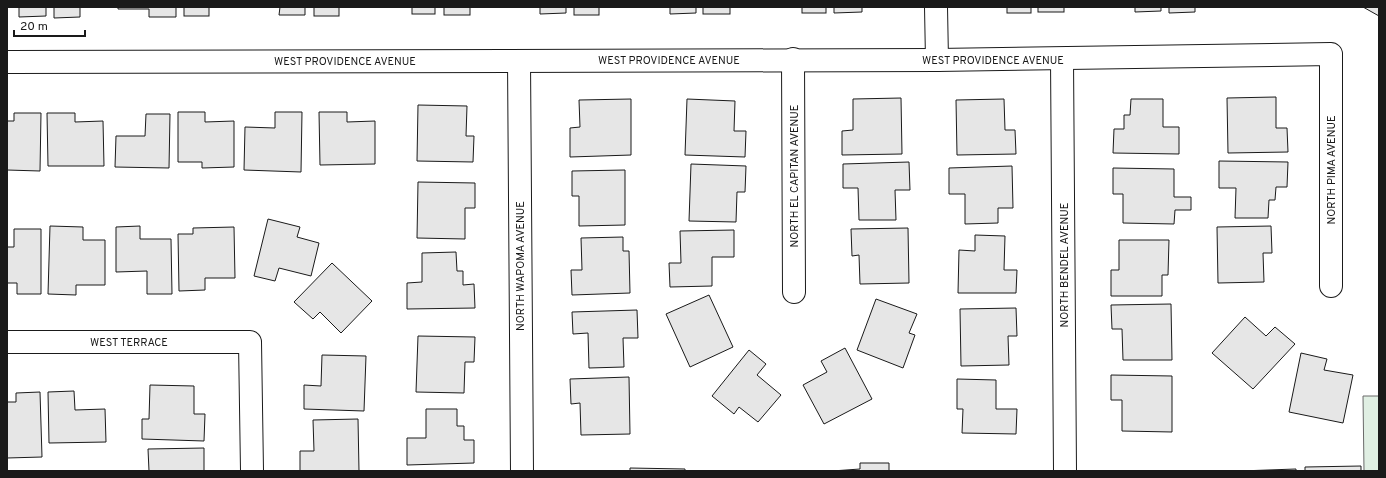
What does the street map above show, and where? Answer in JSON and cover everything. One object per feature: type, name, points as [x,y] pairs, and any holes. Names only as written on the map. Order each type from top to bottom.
[{"type":"street","points":[[936,7],[937,60]]},
{"type":"street","name":"WEST PROVIDENCE AVENUE","points":[[7,62],[937,60],[1331,54]]},
{"type":"street","name":"NORTH PIMA AVENUE","points":[[1331,54],[1331,286]]},
{"type":"street","name":"NORTH BENDEL AVENUE","points":[[1062,59],[1065,471]]},
{"type":"street","name":"NORTH EL CAPITAN AVENUE","points":[[793,60],[794,292]]},
{"type":"street","name":"NORTH WAPOMA AVENUE","points":[[519,61],[522,471]]},
{"type":"street","name":"WEST TERRACE","points":[[7,342],[250,342],[252,471]]},
{"type":"green space","points":[[1363,396],[1379,396],[1379,471],[1364,471]]},
{"type":"building","points":[[19,7],[46,7],[46,16],[19,17]]},
{"type":"building","points":[[54,7],[80,7],[80,17],[54,18]]},
{"type":"building","points":[[118,7],[176,7],[176,17],[149,17],[149,9],[118,9]]},
{"type":"building","points":[[184,7],[209,7],[209,16],[184,16]]},
{"type":"building","points":[[280,7],[305,7],[305,15],[279,15]]},
{"type":"building","points":[[314,7],[339,7],[339,16],[314,16]]},
{"type":"building","points":[[412,7],[435,7],[435,14],[412,14]]},
{"type":"building","points":[[444,7],[470,7],[470,15],[444,15]]},
{"type":"building","points":[[540,7],[566,7],[566,13],[540,14]]},
{"type":"building","points":[[574,7],[599,7],[599,15],[574,15]]},
{"type":"building","points":[[670,7],[696,7],[696,13],[670,14]]},
{"type":"building","points":[[703,7],[730,7],[730,14],[703,14]]},
{"type":"building","points":[[802,7],[826,7],[826,13],[802,13]]},
{"type":"building","points":[[834,7],[862,7],[862,12],[834,13]]},
{"type":"building","points":[[1007,7],[1031,7],[1031,13],[1007,13]]},
{"type":"building","points":[[1038,7],[1064,7],[1064,12],[1038,12]]},
{"type":"building","points":[[1135,7],[1161,7],[1161,11],[1135,12]]},
{"type":"building","points":[[1169,7],[1195,7],[1195,12],[1169,13]]},
{"type":"building","points":[[1363,7],[1379,7],[1379,16]]},
{"type":"building","points":[[1276,97],[1276,128],[1287,128],[1288,152],[1228,153],[1227,98]]},
{"type":"building","points":[[901,98],[902,154],[842,155],[842,131],[853,130],[853,99]]},
{"type":"building","points":[[631,99],[631,155],[570,157],[570,128],[580,127],[579,100]]},
{"type":"building","points":[[687,99],[735,101],[734,131],[746,131],[745,157],[685,155]]},
{"type":"building","points":[[1004,99],[1005,130],[1015,130],[1016,154],[957,155],[956,100]]},
{"type":"building","points":[[1131,99],[1163,99],[1163,127],[1179,127],[1179,154],[1113,153],[1114,129],[1124,129],[1124,115],[1130,115]]},
{"type":"building","points":[[418,105],[467,106],[466,136],[474,136],[473,162],[417,161]]},
{"type":"building","points":[[178,112],[205,112],[205,122],[234,121],[234,167],[202,168],[202,162],[178,162]]},
{"type":"building","points":[[275,112],[302,112],[301,172],[244,170],[245,127],[275,128]]},
{"type":"building","points":[[319,112],[347,112],[347,122],[375,121],[375,164],[320,165]]},
{"type":"building","points":[[14,113],[41,113],[40,171],[7,170],[7,121],[14,121]]},
{"type":"building","points":[[47,113],[75,113],[75,122],[103,121],[104,166],[48,166]]},
{"type":"building","points":[[146,114],[170,114],[169,168],[115,167],[116,136],[145,136]]},
{"type":"building","points":[[1219,161],[1288,162],[1287,187],[1276,187],[1275,200],[1269,200],[1268,218],[1235,218],[1236,188],[1219,188]]},
{"type":"building","points":[[909,162],[910,190],[895,190],[896,220],[859,220],[858,188],[843,188],[843,164]]},
{"type":"building","points":[[691,164],[746,166],[745,192],[737,192],[736,222],[689,221]]},
{"type":"building","points":[[1012,166],[1013,208],[998,208],[998,223],[965,224],[965,194],[949,194],[949,168]]},
{"type":"building","points":[[1113,168],[1174,169],[1174,197],[1191,197],[1191,210],[1175,210],[1174,224],[1123,223],[1123,194],[1113,194]]},
{"type":"building","points":[[625,170],[625,225],[579,226],[579,196],[572,196],[572,171]]},
{"type":"building","points":[[418,182],[475,183],[475,208],[465,208],[465,239],[417,238]]},
{"type":"building","points":[[268,219],[300,227],[297,237],[319,243],[311,276],[279,268],[275,281],[254,276]]},
{"type":"building","points":[[50,226],[83,227],[83,240],[105,240],[105,285],[76,285],[76,295],[48,294]]},
{"type":"building","points":[[140,226],[140,239],[171,239],[172,294],[147,294],[147,271],[116,272],[116,227]]},
{"type":"building","points":[[1271,226],[1272,253],[1263,253],[1264,282],[1218,283],[1217,227]]},
{"type":"building","points":[[234,227],[235,278],[205,278],[205,290],[179,291],[178,234],[193,234],[193,228]]},
{"type":"building","points":[[908,228],[909,283],[860,284],[859,255],[852,256],[851,229]]},
{"type":"building","points":[[14,229],[41,229],[41,294],[17,294],[17,283],[7,283],[7,247],[14,247]]},
{"type":"building","points":[[734,230],[734,257],[712,257],[712,286],[670,287],[669,263],[681,263],[680,231]]},
{"type":"building","points":[[975,235],[1005,236],[1004,270],[1017,270],[1016,293],[958,293],[959,250],[975,251]]},
{"type":"building","points":[[623,237],[623,251],[629,251],[630,293],[572,295],[571,270],[582,270],[581,238]]},
{"type":"building","points":[[1119,240],[1169,240],[1168,275],[1162,275],[1162,296],[1111,296],[1111,270],[1119,270]]},
{"type":"building","points":[[456,252],[457,271],[463,271],[463,285],[474,284],[475,308],[407,309],[407,283],[422,282],[422,253]]},
{"type":"building","points":[[332,263],[372,301],[341,333],[320,312],[313,319],[294,302]]},
{"type":"building","points":[[709,295],[733,347],[690,367],[666,314]]},
{"type":"building","points":[[876,299],[917,314],[909,333],[915,335],[903,368],[857,350]]},
{"type":"building","points":[[1171,304],[1172,360],[1123,360],[1122,329],[1112,329],[1111,305]]},
{"type":"building","points":[[1016,308],[1017,336],[1008,336],[1009,365],[961,366],[960,309]]},
{"type":"building","points":[[637,310],[638,338],[623,338],[624,367],[589,368],[588,333],[573,334],[572,312]]},
{"type":"building","points":[[1245,317],[1266,336],[1275,327],[1295,344],[1253,389],[1212,353]]},
{"type":"building","points":[[418,336],[475,337],[474,362],[465,362],[464,393],[416,392]]},
{"type":"building","points":[[845,348],[872,399],[824,424],[803,385],[827,372],[821,361]]},
{"type":"building","points":[[749,350],[766,364],[757,375],[781,395],[758,422],[739,407],[734,414],[712,396]]},
{"type":"building","points":[[1301,353],[1327,359],[1324,370],[1353,375],[1343,423],[1289,412]]},
{"type":"building","points":[[322,355],[366,356],[364,411],[304,409],[304,385],[321,386]]},
{"type":"building","points":[[1111,375],[1172,376],[1172,432],[1122,431],[1122,400],[1111,400]]},
{"type":"building","points":[[629,377],[630,434],[581,435],[580,403],[571,404],[570,379]]},
{"type":"building","points":[[957,379],[996,380],[996,409],[1017,409],[1016,434],[962,433],[963,409],[957,409]]},
{"type":"building","points":[[150,385],[194,386],[194,414],[205,414],[204,441],[142,439],[142,419],[149,419]]},
{"type":"building","points":[[74,391],[75,410],[105,409],[106,442],[49,443],[48,392]]},
{"type":"building","points":[[40,392],[42,457],[7,458],[7,402],[16,402],[16,393]]},
{"type":"building","points":[[426,409],[457,409],[457,426],[464,426],[464,440],[474,440],[474,463],[407,465],[407,438],[426,438]]},
{"type":"building","points":[[358,419],[359,471],[300,471],[300,451],[314,451],[313,420]]},
{"type":"building","points":[[204,448],[204,471],[149,471],[148,449]]},
{"type":"building","points":[[860,463],[889,463],[889,471],[832,471],[860,469]]},
{"type":"building","points":[[1361,466],[1361,471],[1305,471],[1305,467]]},
{"type":"building","points":[[630,468],[685,469],[685,471],[630,471]]},
{"type":"building","points":[[1296,469],[1296,471],[1240,471]]}]
